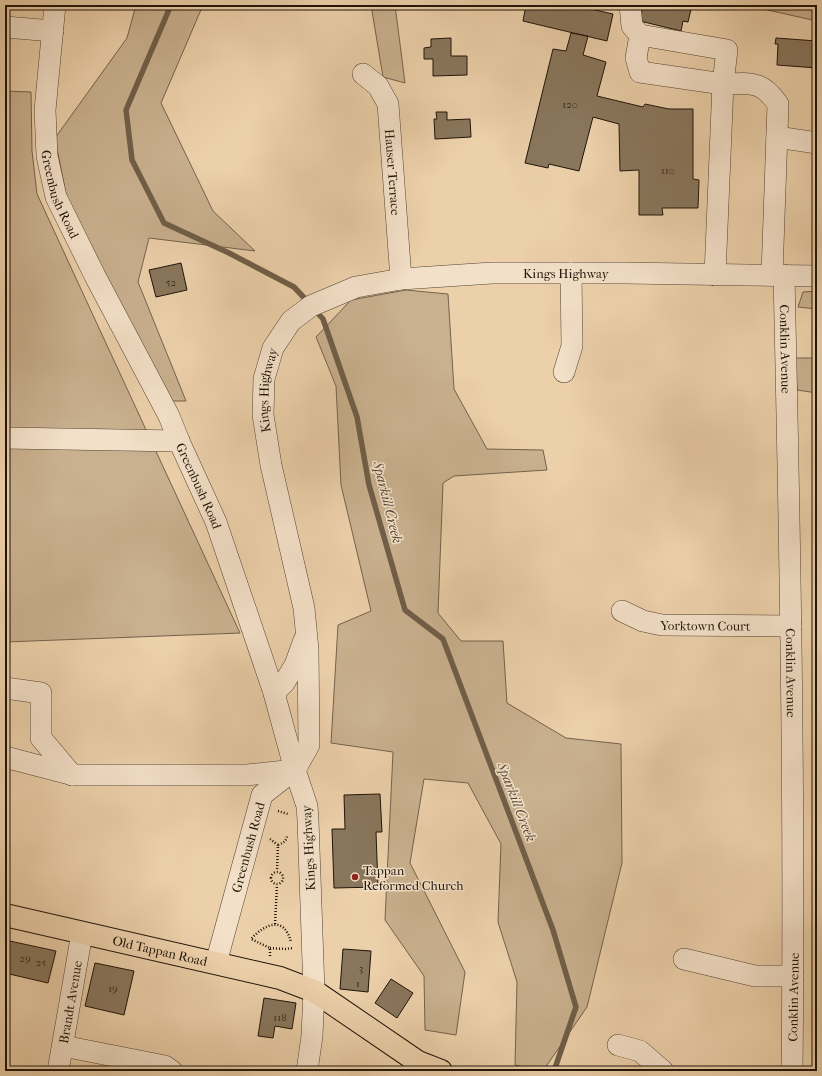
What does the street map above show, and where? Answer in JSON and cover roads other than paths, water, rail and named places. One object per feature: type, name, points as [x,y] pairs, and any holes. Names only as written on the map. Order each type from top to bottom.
[{"type":"main road","name":"Old Tappan Road","points":[[5,915],[280,978],[314,991],[418,1062],[440,1071]]},
{"type":"street","name":"Greenbush Road","points":[[56,5],[45,110],[47,156],[56,197],[95,276],[169,416],[179,442],[216,522],[274,693],[295,770],[262,795],[216,963]]},
{"type":"street","points":[[630,5],[632,26],[640,35],[727,50],[723,84],[715,275]]},
{"type":"street","points":[[5,27],[53,31]]},
{"type":"street","name":"Conklin Avenue","points":[[640,35],[636,58],[640,72],[723,84],[756,84],[770,92],[778,104],[778,275],[791,626],[794,894],[792,1071]]},
{"type":"street","name":"Hauser Terrace","points":[[363,74],[378,86],[388,104],[401,279]]},
{"type":"street","points":[[777,137],[817,143]]},
{"type":"street","name":"Kings Highway","points":[[307,1071],[312,1036],[314,991],[307,806],[295,770],[309,746],[308,650],[304,608],[271,465],[263,415],[264,379],[273,348],[291,321],[311,306],[356,287],[401,279],[492,273],[817,276]]},
{"type":"street","points":[[564,372],[572,346],[571,273]]},
{"type":"street","points":[[5,438],[179,442]]},
{"type":"street","name":"Yorktown Court","points":[[622,612],[643,621],[662,625],[791,626]]},
{"type":"street","points":[[274,693],[284,683],[295,666],[306,631]]},
{"type":"street","points":[[5,688],[41,693],[41,738],[72,775]]},
{"type":"street","points":[[5,757],[72,775],[247,775],[295,770]]},
{"type":"street","name":"Brandt Avenue","points":[[58,1071],[82,933]]},
{"type":"street","points":[[684,960],[755,976],[793,976]]},
{"type":"street","points":[[618,1045],[640,1051],[663,1071]]},
{"type":"street","points":[[63,1046],[165,1066],[172,1071]]},
{"type":"waterway","name":"Sparkill Creek","points":[[171,5],[126,110],[132,160],[164,223],[229,253],[294,287],[309,303]]},
{"type":"waterway","name":"Sparkill Creek","points":[[314,309],[323,319],[357,417],[369,485],[405,610],[443,639],[553,930],[576,1007],[554,1071]]},
{"type":"place","name":"Tappan Reformed Church","points":[[355,877]]}]
